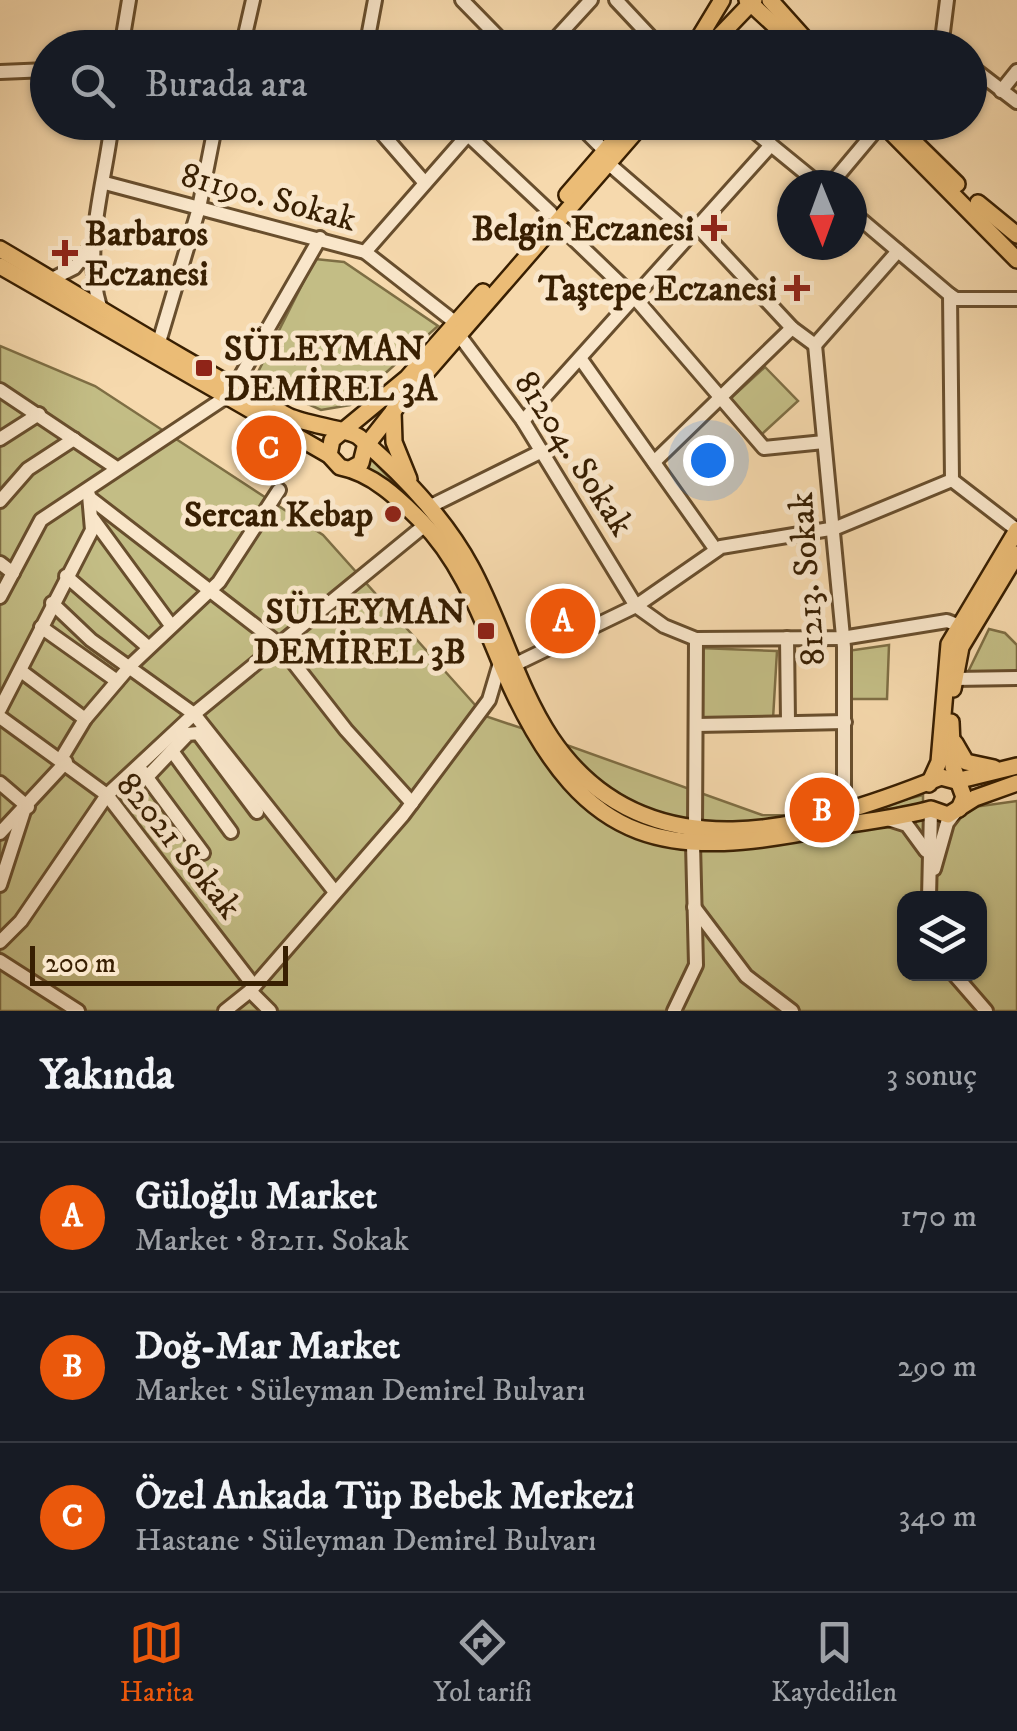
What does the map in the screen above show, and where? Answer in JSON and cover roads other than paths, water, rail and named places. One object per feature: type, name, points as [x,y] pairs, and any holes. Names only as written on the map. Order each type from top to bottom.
[{"type":"main road","points":[[704,30],[722,0]]},
{"type":"main road","points":[[770,0],[798,30]]},
{"type":"main road","points":[[724,30],[750,1],[780,30]]},
{"type":"main road","points":[[607,157],[618,140]]},
{"type":"main road","points":[[350,469],[364,458],[365,447],[458,329],[625,140]]},
{"type":"main road","points":[[898,140],[1017,260]]},
{"type":"main road","points":[[914,140],[1017,236]]},
{"type":"main road","points":[[1017,244],[1017,260]]},
{"type":"main road","points":[[0,249],[158,342],[329,455],[340,468],[350,469],[392,492],[425,524],[464,580],[550,736],[600,793],[655,822],[694,837],[762,829],[917,790],[941,777],[956,781],[1014,773]]},
{"type":"main road","points":[[0,266],[231,392],[292,419],[356,434],[365,447],[412,487],[472,569],[508,664],[516,698],[559,772],[594,805],[650,836],[764,843],[930,810],[942,815],[959,809],[1014,773]]},
{"type":"main road","points":[[329,455],[332,440],[407,378],[458,329]]},
{"type":"main road","points":[[393,411],[394,442],[412,487]]},
{"type":"main road","points":[[959,809],[963,791],[956,781],[951,735],[954,679],[964,627],[1017,530]]},
{"type":"main road","points":[[930,810],[925,798],[939,762],[948,644],[1017,554]]},
{"type":"main road","points":[[951,735],[966,762],[1014,773]]},
{"type":"street","points":[[125,30],[129,0]]},
{"type":"street","points":[[246,30],[253,0]]},
{"type":"street","points":[[369,30],[374,0]]},
{"type":"street","points":[[462,0],[491,30]]},
{"type":"street","points":[[564,30],[591,0]]},
{"type":"street","points":[[616,0],[644,30]]},
{"type":"street","points":[[944,30],[948,0]]},
{"type":"street","points":[[0,72],[30,71]]},
{"type":"street","points":[[1001,91],[1017,72]]},
{"type":"street","points":[[987,80],[1017,102]]},
{"type":"street","points":[[100,307],[92,283],[92,246],[110,140]]},
{"type":"street","points":[[158,342],[199,208],[212,140]]},
{"type":"street","points":[[388,140],[425,182]]},
{"type":"street","points":[[365,252],[463,140]]},
{"type":"street","points":[[473,140],[635,298],[764,448],[824,442]]},
{"type":"street","points":[[592,140],[814,345],[898,251]]},
{"type":"street","points":[[765,140],[802,170]]},
{"type":"street","points":[[842,170],[867,140]]},
{"type":"street","points":[[523,421],[771,145]]},
{"type":"street","name":"81190. Sokak","points":[[105,183],[365,252],[458,329]]},
{"type":"street","points":[[867,225],[956,300],[1017,299]]},
{"type":"street","points":[[0,597],[41,520],[89,491],[115,467],[219,406],[231,392],[320,238]]},
{"type":"street","points":[[52,280],[74,268],[92,246]]},
{"type":"street","points":[[950,295],[952,480]]},
{"type":"street","points":[[654,462],[792,328]]},
{"type":"street","name":"81204. Sokak","points":[[458,329],[523,421],[636,606]]},
{"type":"street","name":"81213. Sokak","points":[[814,345],[836,528],[845,722],[844,808]]},
{"type":"street","points":[[580,358],[716,550]]},
{"type":"street","points":[[0,390],[115,467]]},
{"type":"street","points":[[0,440],[39,414]]},
{"type":"street","points":[[0,501],[28,469],[74,439]]},
{"type":"street","points":[[429,507],[542,452]]},
{"type":"street","points":[[225,1011],[252,988],[412,802],[490,700],[508,664],[636,606],[716,550],[836,528],[952,480]]},
{"type":"street","points":[[952,480],[1017,530]]},
{"type":"street","points":[[0,833],[26,809],[63,760],[85,719],[170,624],[210,589],[279,490]]},
{"type":"street","points":[[0,709],[92,530],[89,491]]},
{"type":"street","points":[[89,491],[278,644],[346,730],[412,802]]},
{"type":"street","points":[[93,518],[170,624]]},
{"type":"street","points":[[143,772],[194,714],[425,524]]},
{"type":"street","points":[[0,563],[13,573]]},
{"type":"street","points":[[66,576],[148,647]]},
{"type":"street","points":[[52,604],[90,640],[194,714],[334,892]]},
{"type":"street","points":[[636,606],[664,626],[696,639],[842,638],[948,621],[964,627]]},
{"type":"street","points":[[41,627],[118,681]]},
{"type":"street","points":[[787,638],[788,722]]},
{"type":"street","points":[[674,1011],[696,965],[696,639]]},
{"type":"street","points":[[21,671],[85,719]]},
{"type":"street","points":[[954,679],[1017,678]]},
{"type":"street","points":[[490,700],[516,698]]},
{"type":"street","name":"82021 Sokak","points":[[0,717],[108,795],[270,1011]]},
{"type":"street","points":[[696,725],[845,722]]},
{"type":"street","points":[[0,942],[22,921],[108,795],[172,751],[190,733],[200,734],[257,812]]},
{"type":"street","points":[[172,751],[231,832]]},
{"type":"street","points":[[143,772],[203,852]]},
{"type":"street","points":[[0,783],[26,809]]},
{"type":"street","points":[[0,885],[26,809]]},
{"type":"street","points":[[928,873],[936,868],[947,823],[959,809]]},
{"type":"street","points":[[929,891],[930,810]]},
{"type":"street","points":[[886,818],[907,825],[921,838],[928,858]]},
{"type":"street","points":[[693,905],[746,976],[792,1011]]},
{"type":"street","points":[[0,961],[78,1011]]},
{"type":"street","points":[[960,981],[986,1011]]},
{"type":"place","name":"Belgin Eczanesi","points":[[714,228]]},
{"type":"place","name":"Barbaros Eczanesi","points":[[65,253]]},
{"type":"place","name":"Taştepe Eczanesi","points":[[797,288]]},
{"type":"place","name":"SÜLEYMAN DEMİREL 3A","points":[[204,368]]},
{"type":"place","name":"Özel Ankada Tüp Bebek Merkezi","points":[[269,448]]},
{"type":"place","name":"Sercan Kebap","points":[[393,514]]},
{"type":"place","name":"Güloğlu Market","points":[[563,621]]},
{"type":"place","name":"SÜLEYMAN DEMİREL 3B","points":[[486,631]]},
{"type":"place","name":"Doğ-Mar Market","points":[[822,810]]}]
